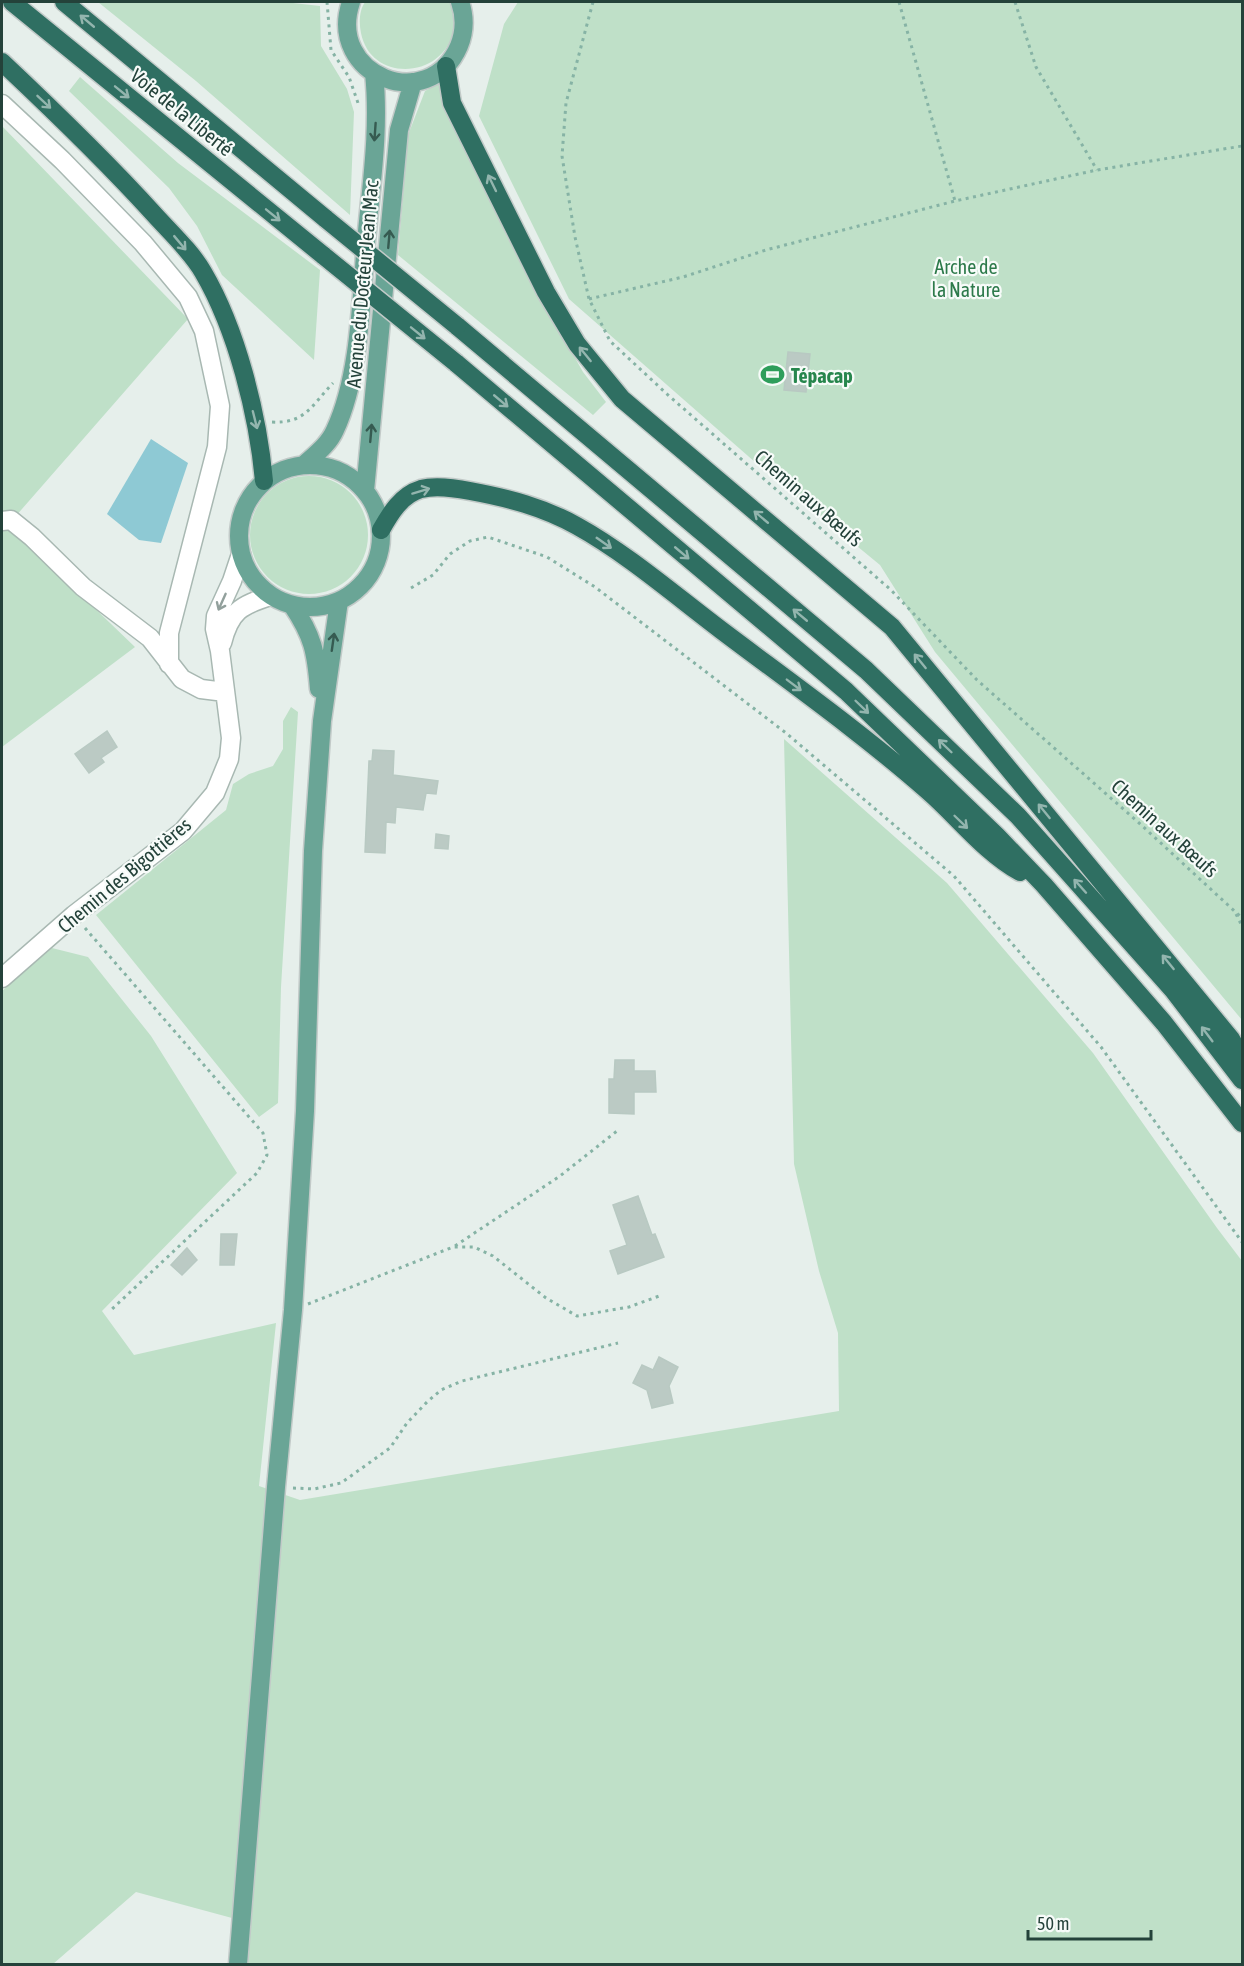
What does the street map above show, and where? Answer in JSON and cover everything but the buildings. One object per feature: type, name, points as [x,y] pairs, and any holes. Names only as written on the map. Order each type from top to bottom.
[{"type":"highway","name":"Voie de la Liberté","points":[[12,2],[456,363],[846,691],[997,836],[1044,885],[1164,1023],[1242,1123]]},
{"type":"highway","name":"Voie de la Liberté","points":[[64,2],[457,326],[866,670],[1018,816],[1173,990],[1242,1080]]},
{"type":"highway","points":[[2,62],[116,171],[202,270],[219,304],[237,352],[257,426],[264,481]]},
{"type":"highway","points":[[446,66],[452,103],[546,292],[577,345],[622,399],[892,627],[1231,1039],[1242,1058]]},
{"type":"highway","points":[[381,530],[392,510],[405,498],[421,489],[436,487],[502,497],[528,504],[578,526],[662,585],[883,753],[930,792],[986,846],[1015,869],[1044,885]]},
{"type":"main road","points":[[351,2],[346,28],[349,42],[356,55],[374,73],[399,82],[413,82],[435,75],[455,55],[462,38],[464,19],[460,2]]},
{"type":"main road","name":"Avenue du Docteur Jean Mac","points":[[305,464],[329,442],[336,430],[354,369],[374,154],[376,117],[374,73]]},
{"type":"main road","name":"Avenue du Docteur Jean Mac","points":[[365,491],[399,130],[413,82]]},
{"type":"main road","points":[[305,464],[338,471],[353,479],[365,491],[376,510],[381,530],[379,551],[371,572],[363,584],[339,601],[324,606],[292,605],[271,596],[247,571],[241,554],[238,534],[242,514],[250,496],[264,481],[276,472],[305,464]]},
{"type":"main road","points":[[238,1965],[276,1487],[293,1310],[305,1111],[313,851],[322,721],[339,601]]},
{"type":"main road","points":[[292,605],[313,641],[322,721]]},
{"type":"street","points":[[2,104],[62,160],[143,243],[188,297],[204,331],[220,406],[217,447],[169,633],[169,664]]},
{"type":"street","points":[[2,521],[11,520],[32,537],[83,587],[150,638],[182,680],[201,689],[225,692]]},
{"type":"street","name":"Chemin des Bigottières","points":[[2,978],[74,915],[183,831],[215,793],[229,759],[231,738],[215,629],[216,616],[241,554]]},
{"type":"street","points":[[220,651],[226,624],[242,607],[271,596]]},
{"type":"path","name":"Chemin aux Bœufs","points":[[593,2],[566,103],[562,156],[575,237],[589,299],[610,341],[668,395],[891,590],[977,680],[1129,814],[1242,918]]},
{"type":"path","points":[[899,2],[955,201]]},
{"type":"path","points":[[1015,2],[1036,67],[1096,170]]},
{"type":"path","points":[[589,299],[683,277],[766,249],[955,201],[1096,170],[1242,146]]},
{"type":"path","points":[[411,588],[433,575],[450,554],[470,541],[488,537],[547,557],[595,587],[786,733],[954,876],[1101,1047],[1242,1242]]},
{"type":"path","points":[[1236,912],[1242,926]]},
{"type":"path","points":[[74,915],[263,1134],[267,1155],[257,1173],[111,1310]]},
{"type":"path","points":[[293,1310],[453,1247],[560,1176],[617,1131]]},
{"type":"path","points":[[453,1247],[474,1247],[493,1256],[546,1298],[577,1316],[629,1307],[662,1294]]},
{"type":"path","points":[[276,1487],[314,1489],[341,1483],[390,1448],[407,1423],[441,1390],[462,1381],[618,1343]]},
{"type":"green space","points":[[98,2],[284,2],[320,6],[321,46],[347,89],[354,112],[350,215],[196,81]]},
{"type":"green space","points":[[365,2],[450,2],[455,22],[448,46],[437,58],[423,66],[408,69],[392,67],[378,61],[367,50],[361,33],[360,17]]},
{"type":"green space","name":"Arche de la Nature","points":[[518,2],[1242,2],[1242,1020],[935,652],[880,565],[756,463],[569,299],[479,116],[504,24]]},
{"type":"green space","points":[[80,77],[178,163],[320,270],[314,360],[222,275],[197,226],[169,188],[69,91]]},
{"type":"green space","points":[[442,82],[448,105],[507,237],[583,372],[606,402],[593,415],[398,255],[408,135],[425,91]]},
{"type":"green space","points":[[2,126],[188,319],[8,525],[135,647],[2,747]]},
{"type":"green space","points":[[309,476],[331,481],[351,493],[363,513],[368,535],[363,557],[351,577],[331,589],[309,594],[287,589],[267,577],[255,557],[250,535],[255,513],[267,493],[287,481]]},
{"type":"green space","points":[[291,707],[298,712],[281,987],[278,1103],[259,1117],[96,915],[226,810],[233,784],[249,774],[273,766],[283,749],[283,721]]},
{"type":"green space","points":[[784,739],[947,883],[1093,1053],[1242,1261],[1242,1964],[229,1964],[232,1918],[136,1892],[53,1964],[2,1964],[2,991],[52,948],[88,957],[151,1036],[237,1173],[102,1311],[134,1355],[276,1323],[259,1486],[300,1500],[839,1411],[838,1333],[819,1271],[794,1164]]},
{"type":"water","points":[[151,439],[188,463],[161,543],[139,540],[107,514]]},
{"type":"place","name":"Tépacap","points":[[773,375]]}]
